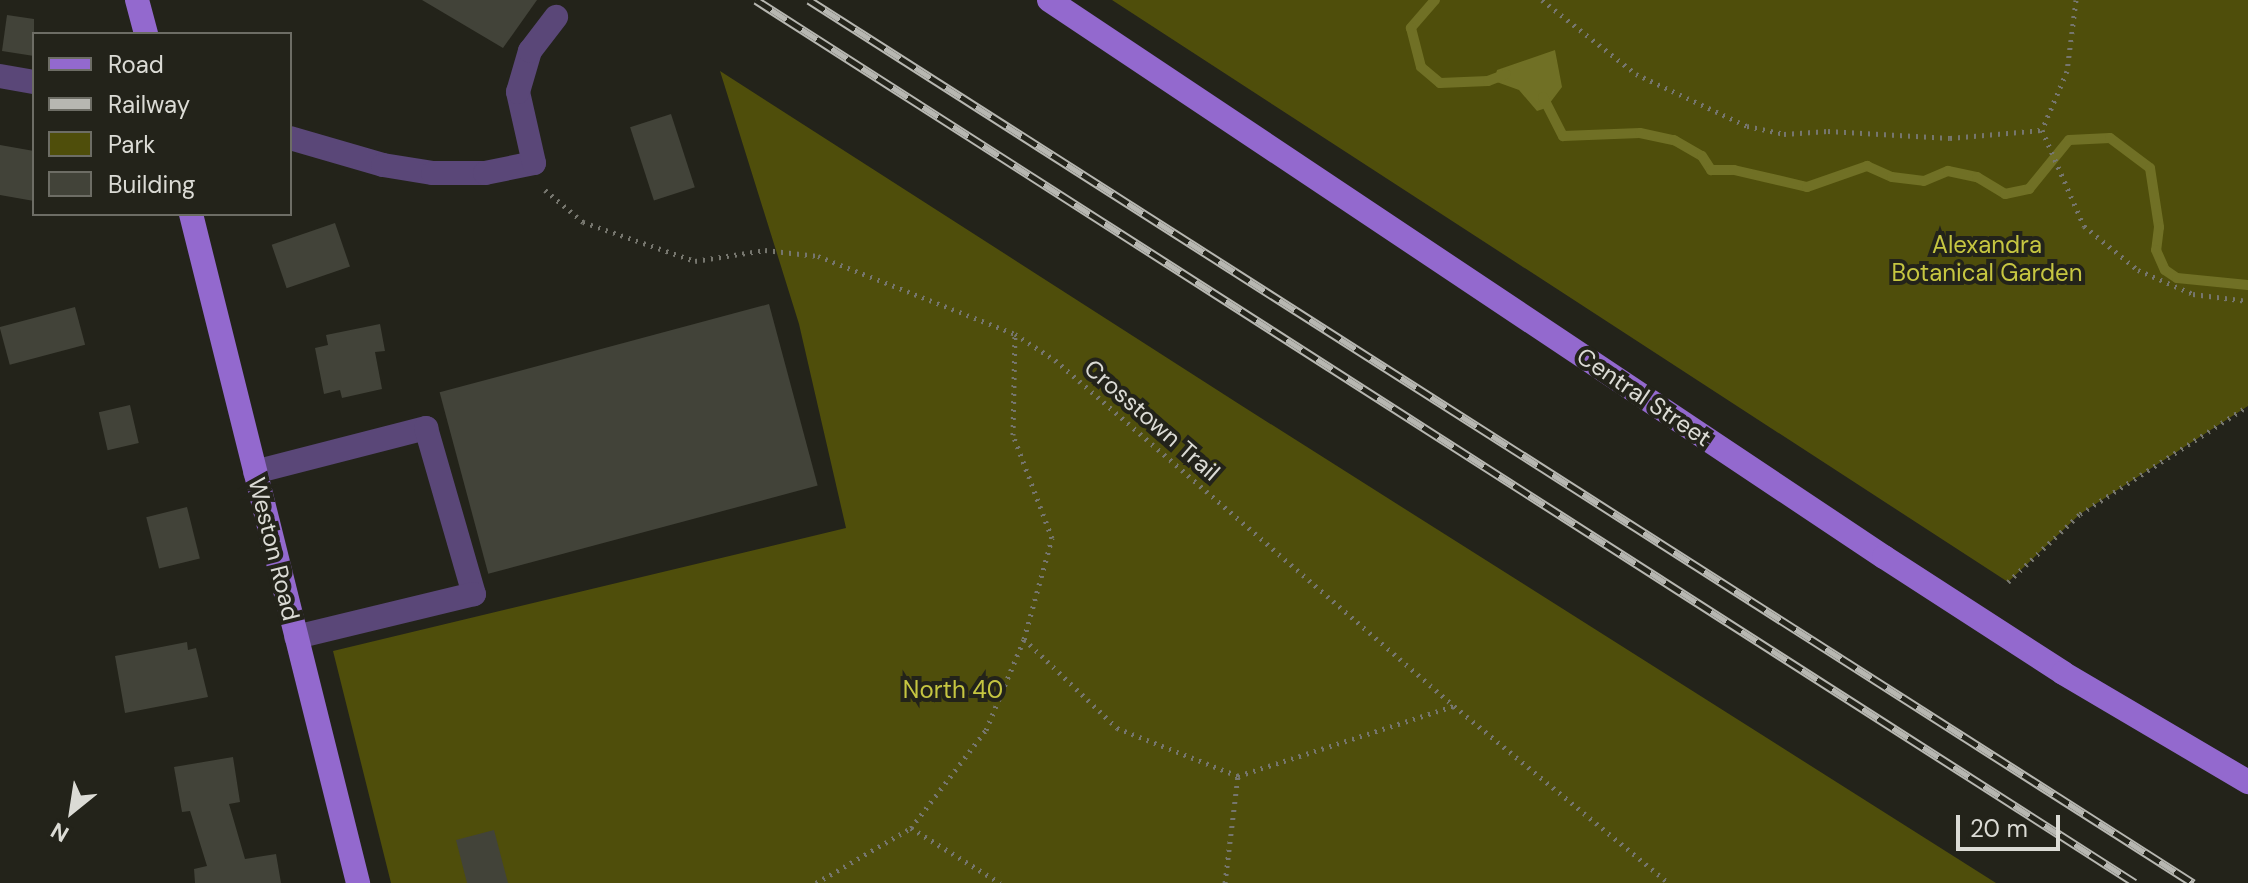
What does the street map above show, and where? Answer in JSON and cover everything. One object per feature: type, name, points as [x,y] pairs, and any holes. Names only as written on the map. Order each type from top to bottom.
[{"type":"main road","points":[[137,0],[145,32]]},
{"type":"main road","name":"Central Street","points":[[1049,0],[1884,557],[2063,673],[2248,782]]},
{"type":"main road","name":"Weston Road","points":[[191,216],[358,883]]},
{"type":"lane","points":[[292,138],[433,173],[485,173],[534,163],[518,92],[530,51],[556,17]]},
{"type":"lane","points":[[0,76],[32,82]]},
{"type":"lane","points":[[255,472],[426,428],[474,594],[296,637]]},
{"type":"path","points":[[1543,0],[1636,74],[1747,126],[1784,134],[1828,131],[1950,138],[2042,130]]},
{"type":"path","points":[[2076,0],[2067,71],[2042,130],[2057,157],[2084,226],[2138,270],[2193,294],[2248,301]]},
{"type":"path","name":"Crosstown Trail","points":[[534,163],[542,187],[583,222],[695,261],[765,250],[818,256],[1015,334],[1055,360],[1454,706],[1669,883]]},
{"type":"path","points":[[816,883],[911,828],[986,730],[1024,639],[1052,538],[1013,435],[1015,334]]},
{"type":"path","points":[[2008,582],[2080,514],[2248,406]]},
{"type":"path","points":[[1024,639],[1117,728],[1238,776],[1454,706]]},
{"type":"path","points":[[1225,883],[1238,776]]},
{"type":"path","points":[[911,828],[1000,883]]},
{"type":"green space","name":"Alexandra Botanical Garden","points":[[1112,0],[2248,0],[2248,406],[2080,514],[2008,582]]},
{"type":"green space","name":"North 40","points":[[720,71],[1996,883],[391,883],[333,651],[846,528],[799,324]]},
{"type":"shaded area","points":[[1555,50],[1562,87],[1546,108],[1537,111],[1519,90],[1494,81],[1497,70]]},
{"type":"building","points":[[422,0],[537,0],[503,48]]},
{"type":"building","points":[[7,15],[34,19],[32,56],[2,51]]},
{"type":"building","points":[[671,114],[695,187],[654,201],[630,127]]},
{"type":"building","points":[[0,145],[32,151],[32,201],[0,195]]},
{"type":"building","points":[[335,223],[350,266],[287,288],[272,245]]},
{"type":"building","points":[[769,304],[818,486],[488,574],[440,392]]},
{"type":"building","points":[[75,307],[85,345],[10,365],[0,327]]},
{"type":"building","points":[[380,324],[385,351],[375,352],[382,389],[342,398],[340,390],[324,394],[315,348],[328,345],[326,335]]},
{"type":"building","points":[[130,405],[139,443],[108,450],[99,412]]},
{"type":"building","points":[[187,507],[200,558],[159,569],[146,517]]},
{"type":"building","points":[[187,642],[188,650],[196,648],[208,697],[125,713],[115,656]]},
{"type":"building","points":[[233,757],[240,802],[229,804],[245,859],[276,854],[281,883],[195,883],[194,869],[207,866],[190,811],[182,812],[174,767]]},
{"type":"building","points":[[494,830],[508,883],[467,883],[456,840]]},
{"type":"waterway","points":[[1435,0],[1411,28],[1421,67],[1440,83],[1488,81],[1506,74]]},
{"type":"waterway","points":[[1543,97],[1563,136],[1640,133],[1674,140],[1702,156],[1711,170],[1734,170],[1807,187],[1867,166],[1892,177],[1924,181],[1948,171],[1977,177],[2005,194],[2029,189],[2069,140],[2110,138],[2150,168],[2159,227],[2156,250],[2165,270],[2177,278],[2248,285]]},
{"type":"railway","points":[[756,0],[2135,883]]},
{"type":"railway","points":[[809,0],[2193,883]]}]
